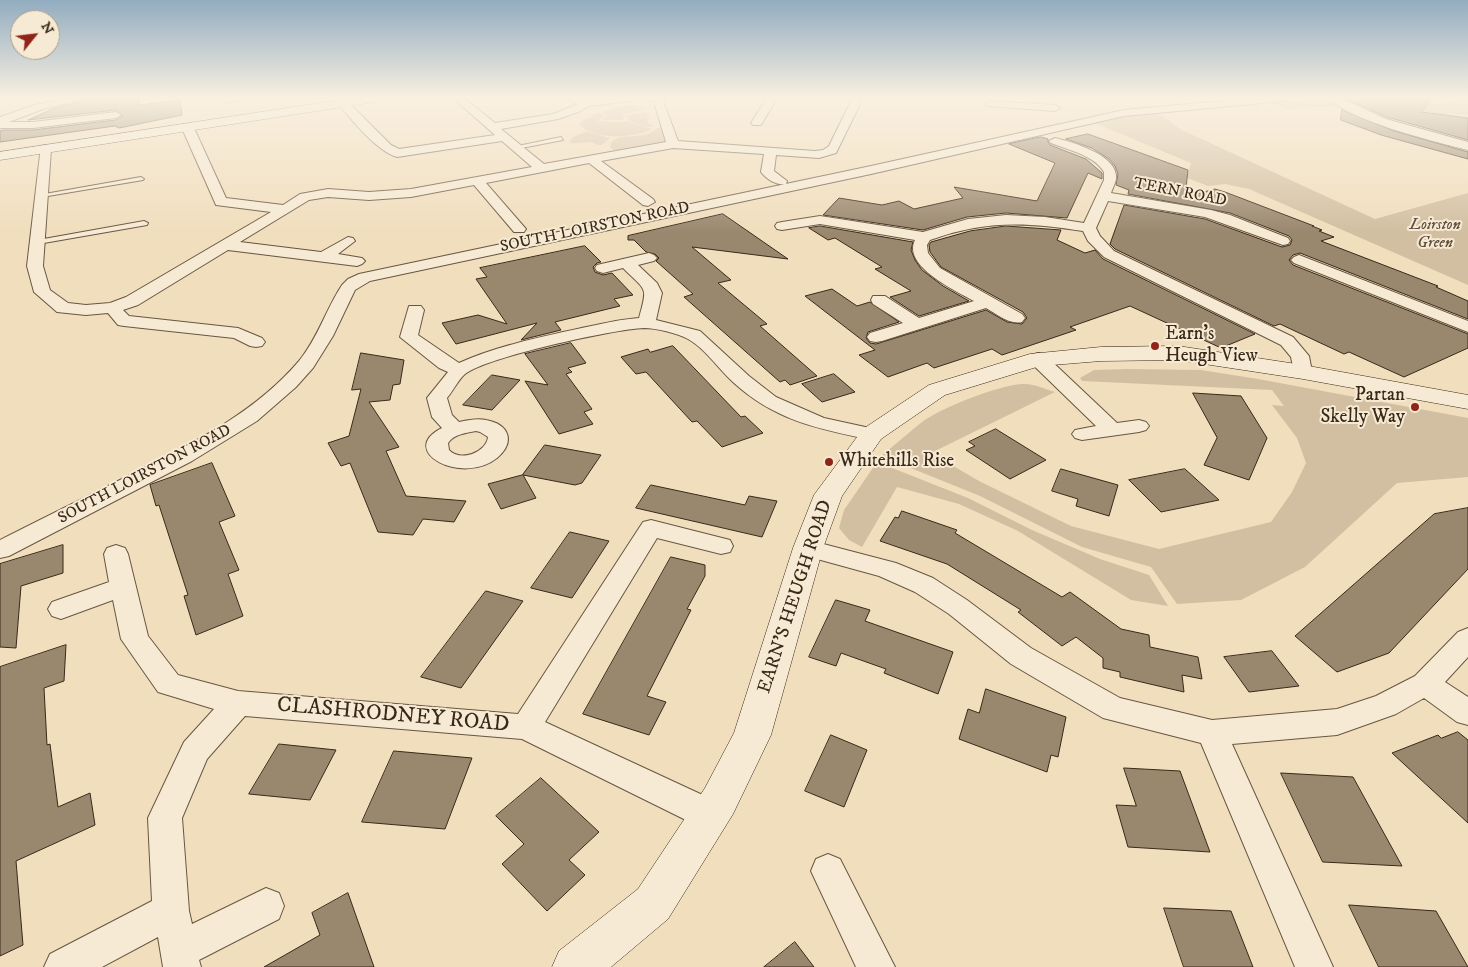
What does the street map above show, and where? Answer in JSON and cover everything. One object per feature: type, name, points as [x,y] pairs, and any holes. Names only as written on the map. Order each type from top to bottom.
[{"type":"street","points":[[0,156],[81,143]]},
{"type":"street","points":[[195,143],[221,202],[286,209]]},
{"type":"street","points":[[382,143],[396,153],[463,143]]},
{"type":"street","points":[[511,143],[542,169]]},
{"type":"street","points":[[45,149],[36,266],[42,292],[63,308],[86,310],[112,308],[132,301],[305,197],[328,192],[369,196],[411,193],[673,144],[817,154],[832,151],[836,143]]},
{"type":"street","name":"SOUTH LOIRSTON ROAD","points":[[0,550],[196,450],[239,424],[268,403],[306,364],[322,342],[348,288],[354,282],[365,277],[996,143]]},
{"type":"street","points":[[1060,143],[1083,151],[1108,167],[1111,174],[1089,228],[1093,238],[1109,254],[1125,264],[1287,341],[1300,356],[1303,372]]},
{"type":"street","points":[[1063,156],[1083,151]]},
{"type":"street","points":[[771,152],[767,172],[781,181]]},
{"type":"street","points":[[592,160],[648,202]]},
{"type":"street","points":[[478,181],[519,229]]},
{"type":"street","name":"TERN ROAD","points":[[1102,196],[1186,208],[1225,218],[1284,241]]},
{"type":"street","points":[[782,226],[819,214],[924,237],[972,222],[1002,218],[1033,220],[1089,228]]},
{"type":"street","name":"TERN ROAD","points":[[1229,234],[1250,228]]},
{"type":"street","points":[[924,237],[920,245],[920,253],[934,272],[1016,318]]},
{"type":"street","points":[[324,257],[348,241]]},
{"type":"street","points":[[225,245],[356,261]]},
{"type":"street","points":[[603,268],[649,258]]},
{"type":"street","points":[[1299,260],[1468,327]]},
{"type":"street","points":[[626,263],[651,286],[654,293],[646,323]]},
{"type":"street","points":[[1353,281],[1374,274]]},
{"type":"street","points":[[879,300],[916,324]]},
{"type":"street","points":[[876,337],[988,302]]},
{"type":"street","points":[[112,308],[124,321],[238,333],[256,342]]},
{"type":"street","points":[[415,310],[409,337],[446,364],[459,370]]},
{"type":"street","points":[[455,429],[442,417],[437,398],[459,370],[481,360],[531,345],[618,325],[646,323],[694,335],[742,380],[769,401],[818,423],[872,434]]},
{"type":"street","name":"EARN'S HEUGH ROAD","points":[[575,967],[653,904],[710,815],[752,735],[808,548],[828,495],[872,434],[937,390],[1038,359],[1101,354],[1178,353],[1303,372],[1468,402]]},
{"type":"street","points":[[1038,359],[1112,430]]},
{"type":"street","points":[[1082,434],[1139,426]]},
{"type":"street","points":[[526,726],[650,528],[721,546]]},
{"type":"street","points":[[808,548],[887,569],[924,585],[958,607],[1021,656],[1113,709],[1212,733],[1337,722],[1386,705],[1425,684],[1468,639]]},
{"type":"street","name":"CLASHRODNEY ROAD","points":[[116,554],[135,639],[168,684],[238,703],[526,726],[710,815]]},
{"type":"street","points":[[61,609],[122,587]]},
{"type":"street","points":[[1425,684],[1468,712]]},
{"type":"street","points":[[238,703],[195,751],[165,818],[172,911],[180,959],[266,906]]},
{"type":"street","points":[[1212,733],[1314,967]]},
{"type":"street","points":[[828,871],[876,967]]},
{"type":"street","points":[[63,967],[172,911]]},
{"type":"lane","points":[[516,147],[538,143]]},
{"type":"lane","points":[[42,194],[141,179]]},
{"type":"lane","points":[[38,242],[144,223]]},
{"type":"green space","points":[[611,143],[664,143],[616,152],[610,147]]},
{"type":"green space","name":"Loirston Green","points":[[1143,143],[1210,143],[1375,219],[1468,193],[1468,285],[1249,189],[1225,184],[1208,186],[1187,178],[1191,163]]},
{"type":"green space","points":[[1094,370],[1201,370],[1468,418],[1468,477],[1397,483],[1305,567],[1241,600],[1177,604],[1151,567],[1082,547],[980,496],[881,456],[922,422],[943,410],[970,398],[998,389],[1030,384],[1055,392],[931,453],[979,481],[1071,526],[1159,549],[1271,522],[1292,492],[1306,463],[1297,438],[1272,405],[1284,406],[1272,390],[1082,381],[1080,378]]},
{"type":"green space","points":[[877,462],[968,498],[1032,530],[1100,559],[1149,575],[1168,606],[1131,600],[1018,531],[959,504],[897,487],[862,547],[849,540],[839,528],[844,510]]},
{"type":"building","points":[[1049,143],[1086,159],[1102,173],[1102,179],[1088,173],[1067,218],[1006,213],[967,217],[923,230],[823,215],[839,198],[882,205],[899,201],[914,209],[963,198],[954,187],[1037,201],[1055,163],[1009,144]]},
{"type":"building","points":[[1078,143],[1113,143],[1188,170],[1185,197],[1215,189],[1225,192],[1314,226],[1312,226],[1334,237],[1321,241],[1438,286],[1436,287],[1468,301],[1468,319],[1300,253],[1293,255],[1289,260],[1293,265],[1468,334],[1468,348],[1404,377],[1349,352],[1344,354],[1280,324],[1274,326],[1115,249],[1110,244],[1124,205],[1205,219],[1282,247],[1290,245],[1292,240],[1289,236],[1230,213],[1128,194],[1129,190],[1116,185],[1118,174],[1115,166],[1109,159],[1092,148]]},
{"type":"building","points":[[1410,143],[1437,143],[1468,152],[1468,159]]},
{"type":"building","points":[[723,214],[788,259],[692,247],[731,280],[718,283],[767,324],[760,326],[817,376],[790,385],[785,380],[780,382],[684,297],[693,294],[656,261],[659,258],[655,254],[646,252],[634,240],[628,240],[628,236]]},
{"type":"building","points":[[820,226],[913,242],[911,250],[922,270],[943,286],[969,301],[919,316],[890,297],[911,291],[875,269],[882,267],[835,238],[828,240],[809,228]]},
{"type":"building","points":[[1006,226],[1061,230],[1057,240],[1085,253],[1095,250],[1103,259],[1255,334],[1221,348],[1130,306],[1070,327],[1076,330],[1002,355],[992,349],[934,368],[927,363],[888,377],[859,355],[875,350],[805,296],[832,289],[857,306],[870,302],[899,322],[868,332],[866,338],[870,343],[876,344],[986,310],[1007,322],[1022,324],[1027,318],[1023,312],[941,267],[930,252],[929,245],[931,242],[970,231]]},
{"type":"building","points":[[585,246],[601,262],[593,267],[595,272],[603,275],[612,273],[633,295],[614,299],[620,306],[555,322],[561,330],[521,340],[537,323],[456,344],[442,323],[478,315],[507,324],[476,279],[487,277],[480,268]]},
{"type":"building","points":[[571,343],[586,363],[568,368],[572,372],[566,374],[592,409],[584,412],[593,424],[559,434],[525,381],[548,385],[525,354]]},
{"type":"building","points":[[673,346],[741,417],[745,416],[763,433],[722,447],[697,421],[692,422],[646,372],[636,374],[621,357],[648,349],[650,352]]},
{"type":"building","points":[[361,353],[404,360],[400,384],[393,385],[390,400],[369,402],[399,447],[386,451],[406,496],[466,501],[454,522],[423,519],[413,535],[378,532],[350,463],[341,466],[328,443],[349,436],[361,389],[352,390]]},
{"type":"building","points":[[834,374],[855,392],[822,402],[802,384]]},
{"type":"building","points":[[492,375],[520,380],[492,410],[463,405]]},
{"type":"building","points":[[1193,393],[1241,396],[1267,438],[1249,480],[1204,465],[1217,438]]},
{"type":"building","points":[[996,429],[1046,460],[1010,479],[966,450],[975,446],[969,442]]},
{"type":"building","points":[[545,445],[601,455],[582,483],[575,485],[523,475],[536,498],[501,509],[488,484],[522,475]]},
{"type":"building","points":[[212,463],[235,516],[219,522],[239,570],[228,574],[243,616],[196,635],[184,596],[188,595],[159,505],[156,506],[150,485]]},
{"type":"building","points":[[1061,469],[1118,485],[1109,516],[1076,506],[1078,499],[1052,491]]},
{"type":"building","points":[[1185,469],[1219,500],[1161,512],[1129,480]]},
{"type":"building","points":[[651,485],[745,505],[749,496],[777,501],[762,537],[636,508]]},
{"type":"building","points":[[1468,508],[1468,569],[1389,653],[1337,672],[1295,636],[1434,514]]},
{"type":"building","points":[[902,511],[957,530],[955,533],[1062,597],[1070,592],[1121,629],[1149,635],[1150,647],[1198,657],[1202,679],[1182,675],[1184,692],[1120,677],[1120,672],[1103,668],[1103,658],[1076,637],[1062,646],[1018,612],[1021,610],[947,564],[880,541],[895,517],[898,518]]},
{"type":"building","points":[[570,532],[609,541],[572,598],[531,588]]},
{"type":"building","points":[[63,545],[63,573],[21,586],[16,648],[0,647],[0,564]]},
{"type":"building","points":[[671,557],[705,565],[705,576],[687,609],[691,610],[647,696],[666,702],[649,735],[583,714]]},
{"type":"building","points":[[486,591],[523,601],[461,688],[421,677]]},
{"type":"building","points":[[836,600],[870,610],[865,621],[953,652],[938,694],[884,673],[886,669],[841,653],[836,666],[809,657]]},
{"type":"building","points":[[66,645],[64,681],[44,688],[47,745],[50,744],[58,807],[90,793],[95,825],[16,861],[23,945],[0,956],[0,667]]},
{"type":"building","points":[[1272,651],[1299,686],[1249,692],[1224,657]]},
{"type":"building","points":[[986,689],[1066,717],[1058,757],[1051,755],[1047,772],[959,739],[968,709],[979,713]]},
{"type":"building","points":[[1458,732],[1468,740],[1468,823],[1392,753],[1438,735],[1441,738]]},
{"type":"building","points":[[831,735],[867,750],[844,807],[805,791]]},
{"type":"building","points":[[279,744],[336,750],[310,800],[249,794]]},
{"type":"building","points":[[394,751],[472,758],[445,829],[362,822]]},
{"type":"building","points":[[1124,768],[1180,771],[1210,852],[1128,847],[1116,805],[1136,806]]},
{"type":"building","points":[[1281,773],[1353,777],[1402,866],[1323,862]]},
{"type":"building","points":[[541,778],[599,832],[569,860],[585,875],[547,911],[502,864],[524,844],[496,816]]},
{"type":"building","points":[[348,893],[374,967],[264,967],[320,935],[312,913]]},
{"type":"building","points":[[1349,905],[1436,911],[1468,967],[1379,967]]},
{"type":"building","points":[[1164,908],[1231,911],[1253,967],[1184,967]]},
{"type":"building","points":[[795,942],[814,967],[764,967]]},
{"type":"place","name":"Earn's Heugh View","points":[[1155,346]]},
{"type":"place","name":"Partan Skelly Way","points":[[1415,407]]},
{"type":"place","name":"Whitehills Rise","points":[[829,462]]}]
